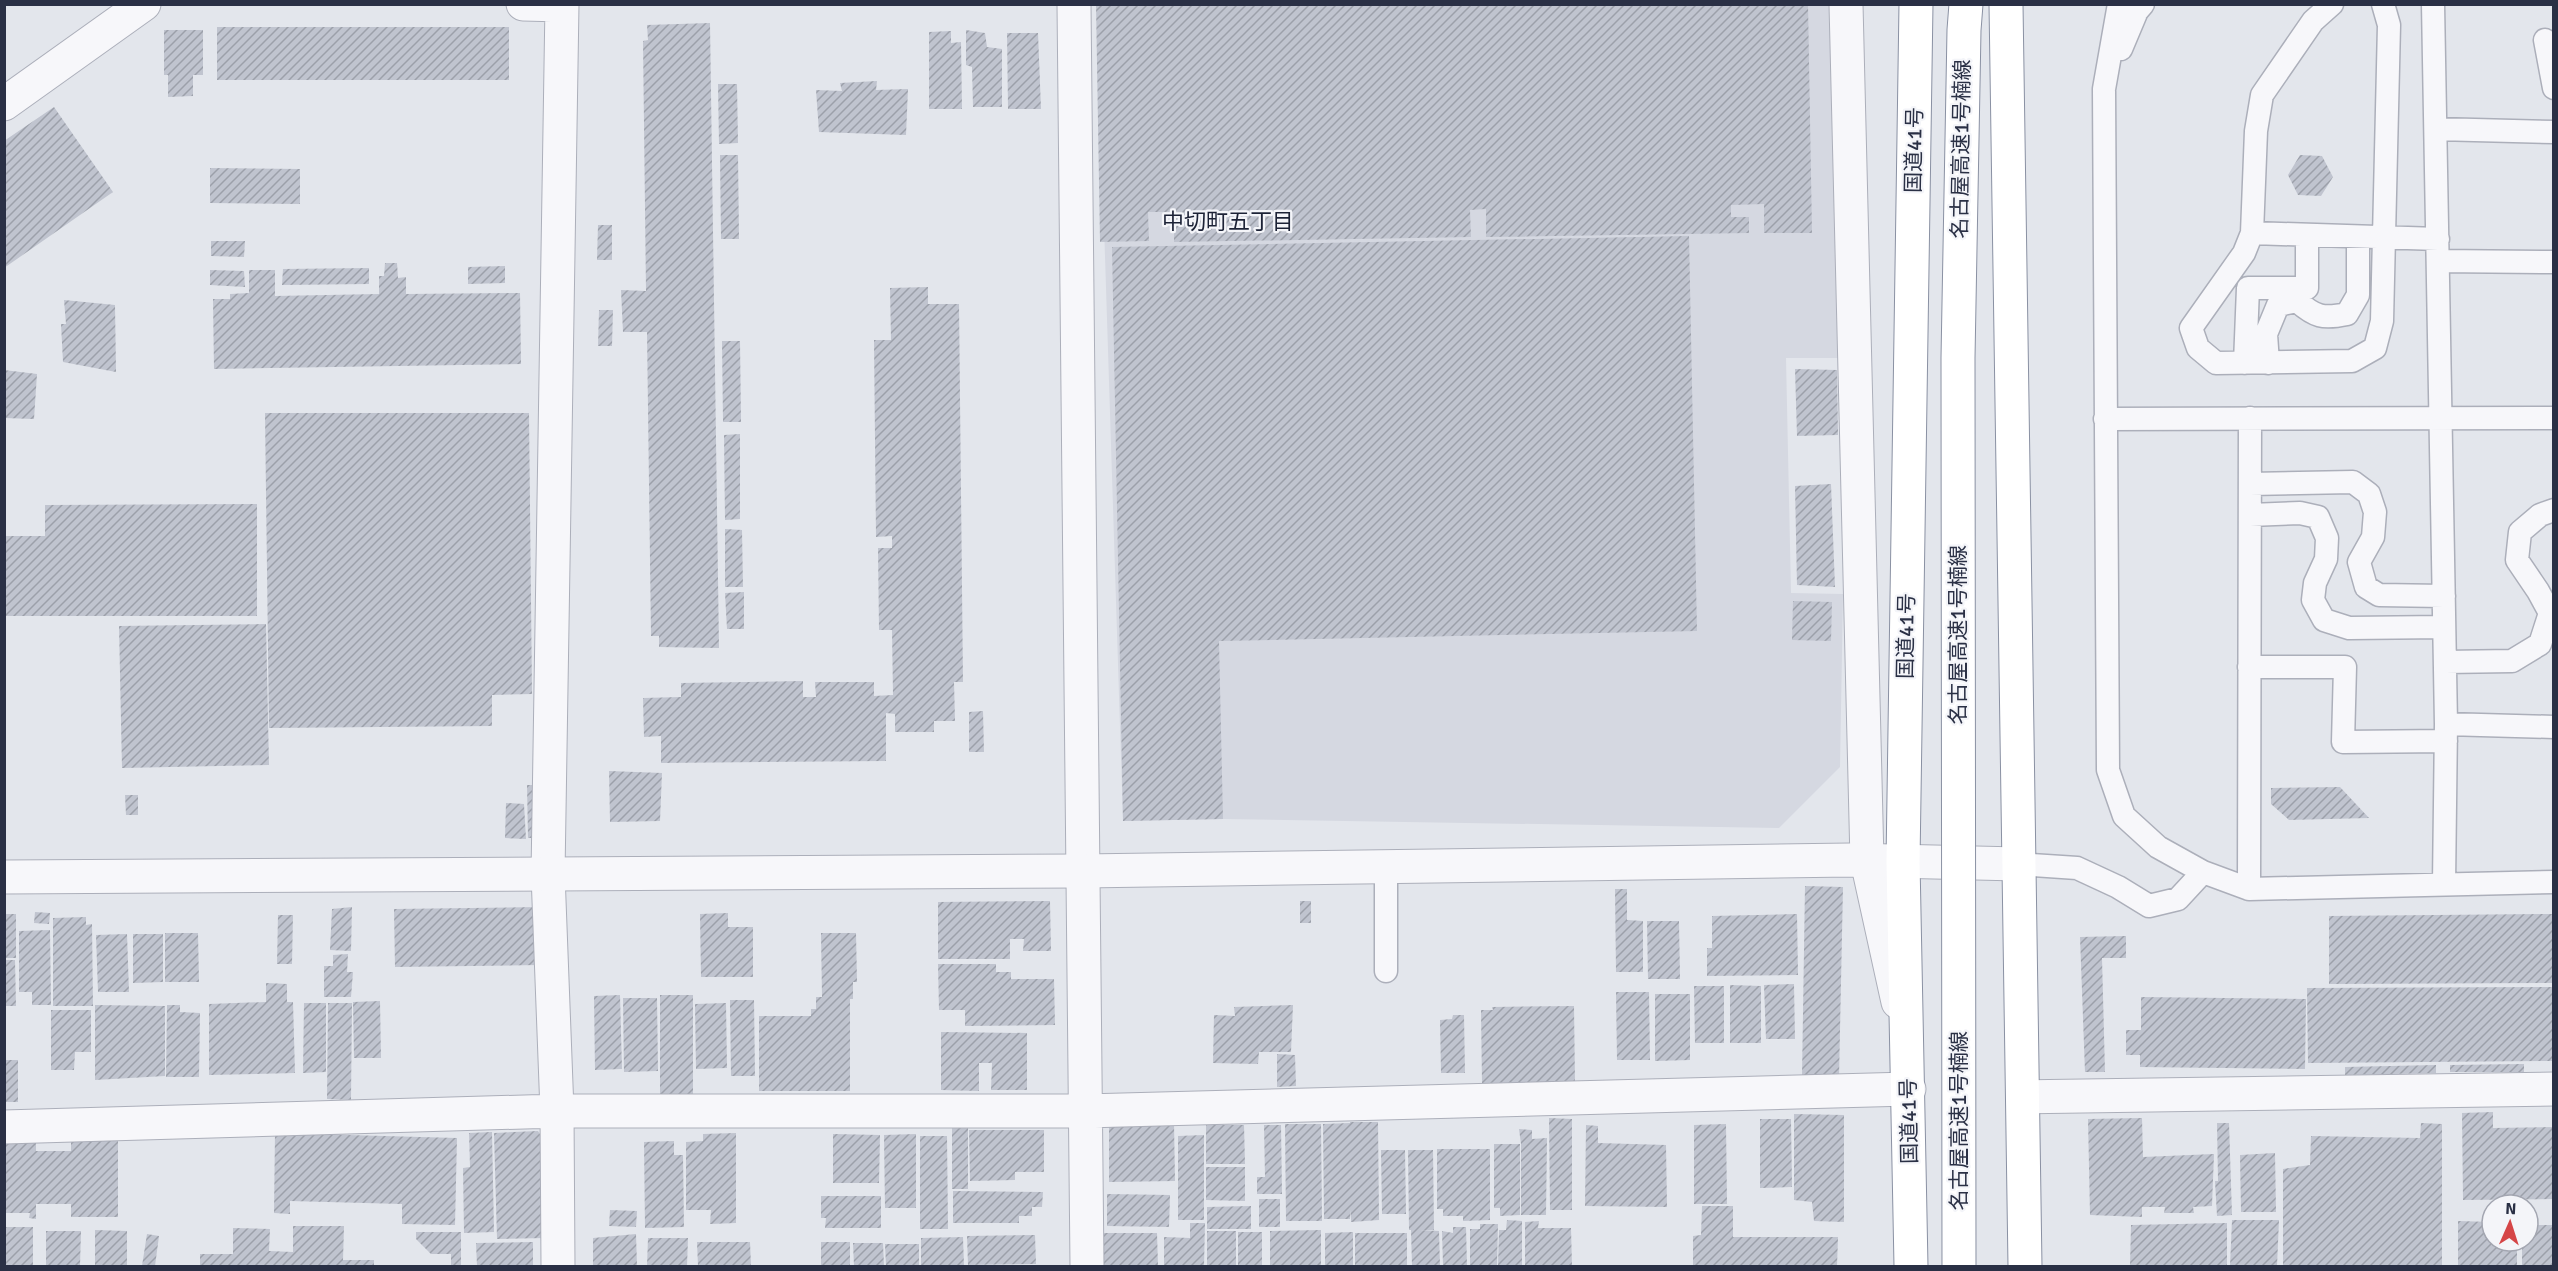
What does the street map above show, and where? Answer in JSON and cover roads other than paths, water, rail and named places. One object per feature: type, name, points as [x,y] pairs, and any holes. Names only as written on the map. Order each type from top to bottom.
[{"type":"highway","name":"国道41号","points":[[1911,1266],[1903,862],[1916,4]]},
{"type":"highway","name":"名古屋高速1号楠線","points":[[1940,1266],[1939,333],[1943,4]]},
{"type":"highway","name":"名古屋高速1号楠線","points":[[1959,1266],[1958,358],[1966,4]]},
{"type":"highway","points":[[2006,4],[2025,1266]]},
{"type":"street","points":[[4,104],[144,4]]},
{"type":"street","points":[[523,4],[562,5],[548,874],[557,1111],[558,1266]]},
{"type":"street","points":[[1074,4],[1087,1266]]},
{"type":"street","points":[[1846,4],[1867,861],[1908,1048]]},
{"type":"street","points":[[4,877],[1083,871],[1867,861],[2018,864]]},
{"type":"street","points":[[4,1127],[557,1111],[1085,1111],[1909,1089]]},
{"type":"street","points":[[2024,1097],[2553,1089]]},
{"type":"lane","points":[[2119,4],[2104,89],[2105,419],[2108,770],[2124,816],[2158,847],[2203,872],[2249,889],[2553,882]]},
{"type":"lane","points":[[2104,89],[2137,11],[2143,4]]},
{"type":"lane","points":[[2332,4],[2313,21],[2262,95],[2256,131],[2252,233],[2244,253],[2191,328],[2198,348],[2216,363],[2352,361],[2375,348],[2382,321],[2390,25],[2383,4]]},
{"type":"lane","points":[[2433,4],[2446,732],[2444,884]]},
{"type":"lane","points":[[2545,40],[2553,88]]},
{"type":"lane","points":[[2436,129],[2553,132]]},
{"type":"lane","points":[[2252,233],[2383,237],[2438,250],[2553,262]]},
{"type":"lane","points":[[2245,363],[2248,288],[2307,288],[2307,235]]},
{"type":"lane","points":[[2268,363],[2266,334],[2278,305],[2297,302],[2311,313],[2328,318],[2347,314],[2358,295],[2358,237]]},
{"type":"lane","points":[[2249,889],[2250,418]]},
{"type":"lane","points":[[2105,419],[2553,418]]},
{"type":"lane","points":[[2250,484],[2353,483],[2369,494],[2375,512],[2373,537],[2359,562],[2366,587],[2379,595],[2444,596]]},
{"type":"lane","points":[[2445,662],[2512,661],[2540,644],[2550,613],[2517,560],[2520,532],[2540,515],[2553,510]]},
{"type":"lane","points":[[2250,515],[2300,513],[2318,517],[2327,538],[2326,559],[2314,583],[2313,600],[2324,620],[2349,628],[2444,627]]},
{"type":"lane","points":[[2249,668],[2345,667],[2343,742],[2446,732],[2553,727]]},
{"type":"lane","points":[[2018,864],[2077,868],[2118,887],[2149,906],[2178,900],[2203,872]]},
{"type":"lane","points":[[1386,866],[1386,971]]},
{"type":"district","name":"中切町五丁目","points":[[1228,221]]}]
